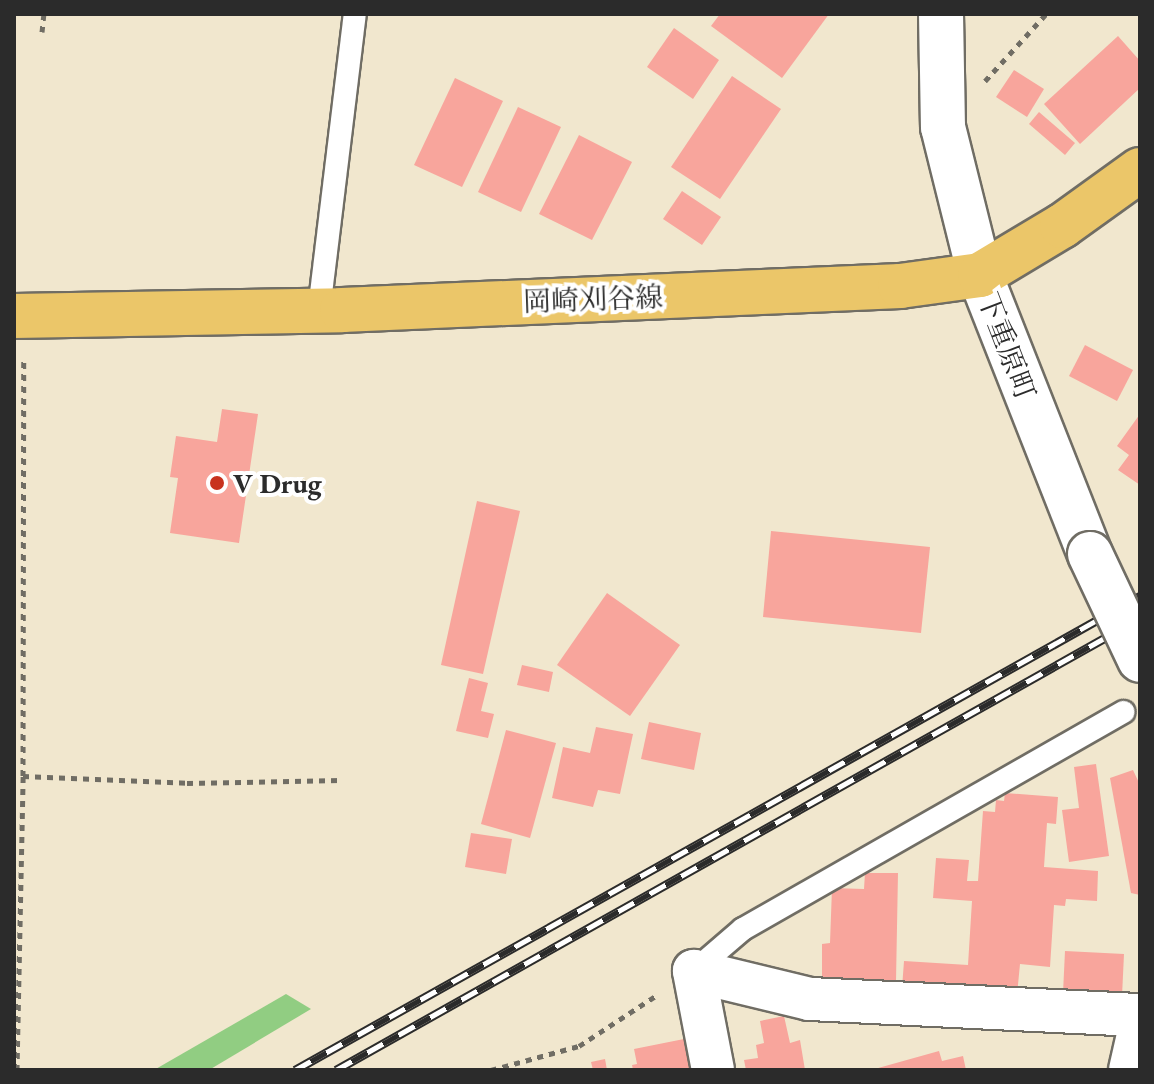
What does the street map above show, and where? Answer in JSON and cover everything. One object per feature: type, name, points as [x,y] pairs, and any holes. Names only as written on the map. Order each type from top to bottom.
[{"type":"main road","name":"岡崎刈谷線","points":[[19,316],[319,310],[900,286],[980,275],[1062,226],[1140,170]]},
{"type":"street","name":"下重原町","points":[[941,14],[943,127],[980,275],[1090,554],[1140,660]]},
{"type":"street","points":[[713,1070],[694,971],[810,999],[1140,1015]]},
{"type":"street","points":[[1130,1070],[1140,1026]]},
{"type":"lane","points":[[319,310],[355,14]]},
{"type":"lane","points":[[694,971],[743,929],[1124,712]]},
{"type":"path","points":[[42,32],[44,14]]},
{"type":"path","points":[[942,102],[990,79],[1046,14]]},
{"type":"path","points":[[17,1070],[23,776],[19,316]]},
{"type":"path","points":[[23,776],[187,783],[341,780]]},
{"type":"path","points":[[491,1070],[579,1046],[694,971]]},
{"type":"green space","points":[[286,994],[311,1009],[209,1070],[154,1070]]},
{"type":"building","points":[[720,14],[829,14],[782,78],[711,26]]},
{"type":"building","points":[[674,28],[719,60],[693,99],[647,67]]},
{"type":"building","points":[[1118,36],[1140,61],[1140,88],[1080,144],[1044,104]]},
{"type":"building","points":[[1014,70],[1044,89],[1027,117],[996,97]]},
{"type":"building","points":[[732,76],[781,109],[720,199],[671,167]]},
{"type":"building","points":[[455,78],[503,101],[462,187],[414,165]]},
{"type":"building","points":[[518,107],[561,127],[521,212],[478,192]]},
{"type":"building","points":[[1039,112],[1075,143],[1065,155],[1029,124]]},
{"type":"building","points":[[579,135],[632,162],[592,240],[539,214]]},
{"type":"building","points":[[682,191],[721,217],[702,245],[663,219]]},
{"type":"building","points":[[1085,345],[1133,370],[1117,401],[1069,376]]},
{"type":"building","points":[[222,409],[258,414],[239,543],[170,533],[178,478],[170,477],[176,436],[217,442]]},
{"type":"building","points":[[1140,414],[1140,485],[1118,470],[1129,455],[1117,446]]},
{"type":"building","points":[[477,501],[520,511],[483,674],[441,665]]},
{"type":"building","points":[[771,531],[930,547],[921,633],[763,617]]},
{"type":"building","points":[[607,593],[680,645],[630,716],[557,665]]},
{"type":"building","points":[[522,665],[553,672],[549,692],[517,685]]},
{"type":"building","points":[[469,678],[488,683],[481,711],[494,714],[488,738],[456,731]]},
{"type":"building","points":[[649,722],[701,733],[694,770],[641,759]]},
{"type":"building","points":[[596,727],[633,734],[620,794],[598,790],[593,807],[552,798],[563,747],[590,753]]},
{"type":"building","points":[[506,730],[556,743],[530,838],[481,824]]},
{"type":"building","points":[[1096,764],[1109,856],[1069,862],[1062,810],[1079,808],[1074,767]]},
{"type":"building","points":[[1133,770],[1140,785],[1140,895],[1131,893],[1110,778]]},
{"type":"building","points":[[1005,793],[1058,797],[1056,824],[1047,823],[1044,867],[1098,871],[1097,901],[1066,899],[1065,906],[1054,905],[1050,967],[1020,964],[1017,995],[902,988],[904,961],[968,965],[972,901],[933,898],[936,858],[969,860],[967,881],[978,881],[983,811],[995,812],[996,800],[1004,801]]},
{"type":"building","points":[[471,833],[512,839],[506,874],[465,867]]},
{"type":"building","points":[[865,873],[898,873],[896,981],[822,980],[822,944],[830,943],[832,888],[864,889]]},
{"type":"building","points":[[1065,951],[1124,954],[1122,996],[1063,993]]},
{"type":"building","points":[[784,1016],[790,1043],[800,1040],[805,1070],[746,1070],[744,1060],[758,1058],[756,1045],[764,1043],[760,1021]]},
{"type":"building","points":[[689,1038],[695,1070],[633,1070],[632,1065],[637,1064],[634,1049]]},
{"type":"building","points":[[939,1051],[942,1061],[963,1056],[966,1070],[871,1070]]},
{"type":"building","points":[[605,1059],[607,1070],[593,1070],[591,1062]]},
{"type":"railway","points":[[295,1070],[1140,596]]},
{"type":"railway","points":[[336,1070],[1140,618]]},
{"type":"place","name":"V Drug","points":[[217,483]]}]
